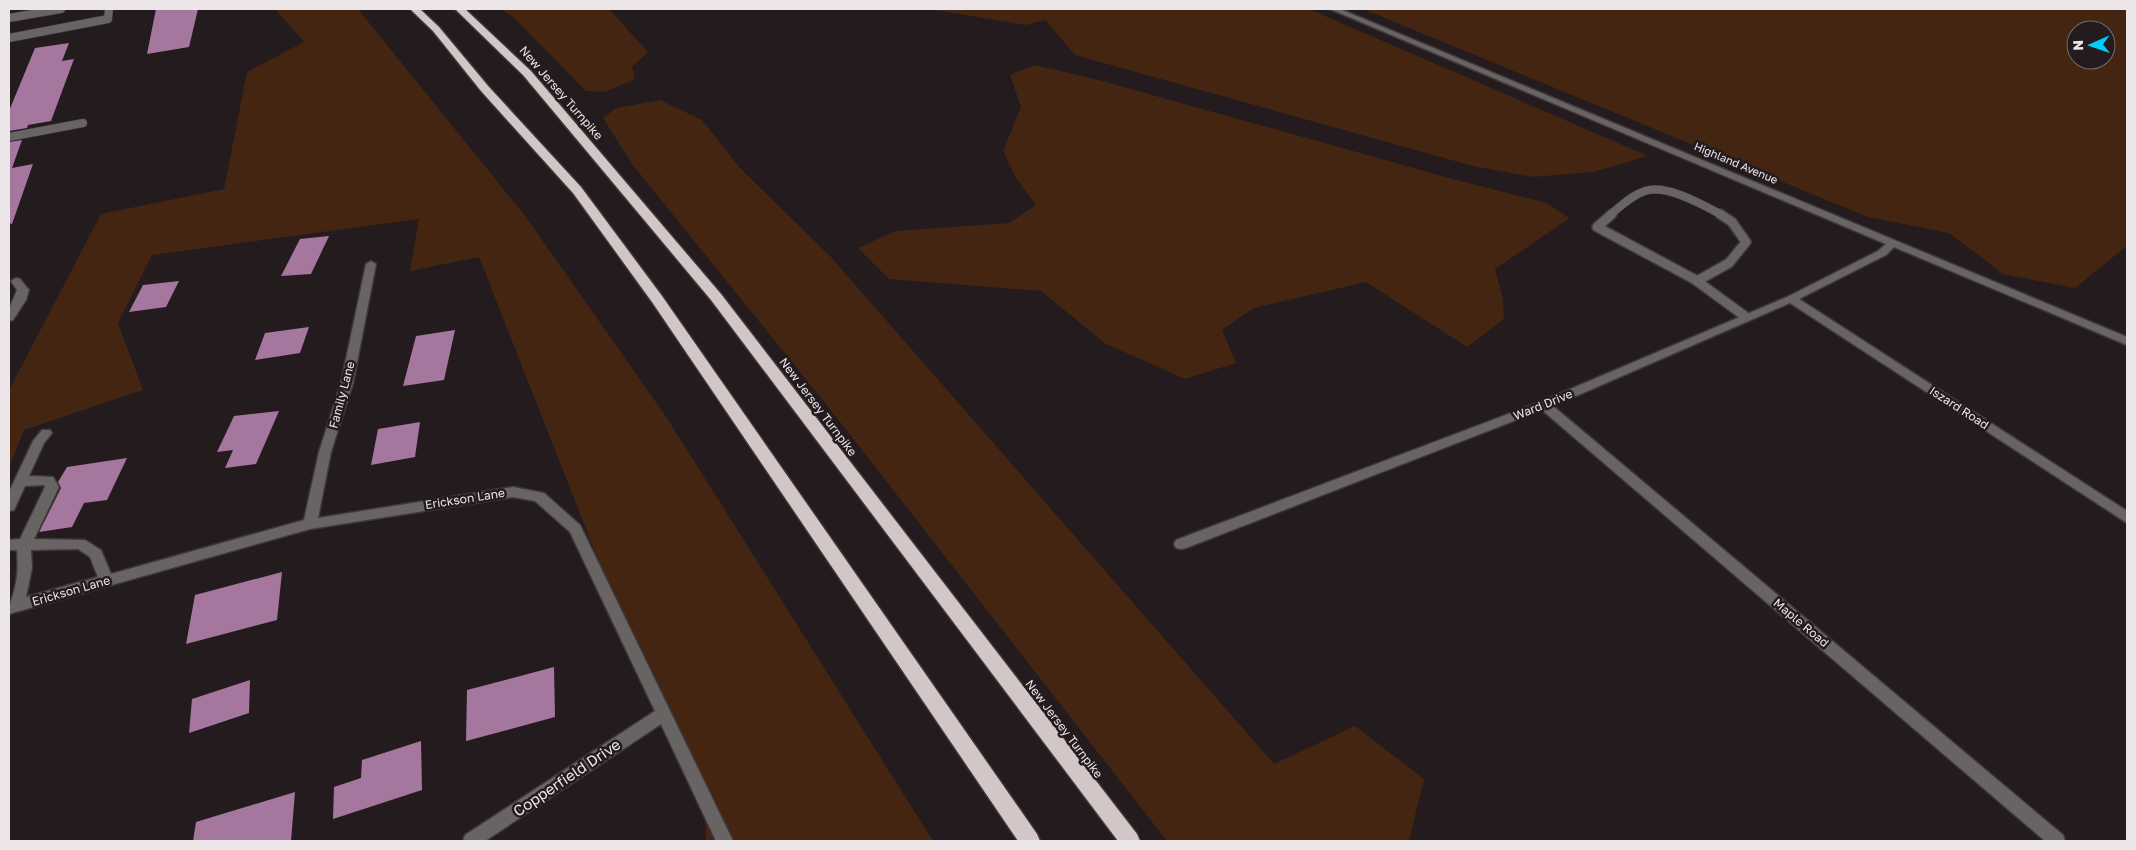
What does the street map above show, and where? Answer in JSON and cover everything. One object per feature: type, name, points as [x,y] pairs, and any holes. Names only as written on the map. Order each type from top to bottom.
[{"type":"highway","points":[[415,9],[436,29],[485,88],[577,190],[633,269],[657,299],[1030,841]]},
{"type":"highway","name":"New Jersey Turnpike","points":[[460,9],[527,73],[716,297],[1130,841]]},
{"type":"street","name":"Highland Avenue","points":[[1334,9],[2127,341]]},
{"type":"street","name":"Ward Drive","points":[[1181,544],[1544,406],[1791,299],[1882,253],[1894,242]]},
{"type":"street","name":"Family Lane","points":[[310,524],[326,452],[347,383],[371,264]]},
{"type":"street","points":[[9,317],[20,300],[23,290],[16,281]]},
{"type":"street","name":"Iszard Road","points":[[1791,299],[2127,518]]},
{"type":"street","name":"Maple Road","points":[[1544,406],[2057,841]]},
{"type":"street","points":[[9,506],[39,441],[46,433]]},
{"type":"street","points":[[12,607],[23,582],[25,568],[24,546],[52,487],[48,480],[20,481]]},
{"type":"street","name":"Erickson Lane","points":[[12,607],[310,524],[513,492],[539,497],[575,529],[725,841]]},
{"type":"street","points":[[9,545],[80,544],[96,554],[107,581]]},
{"type":"street","name":"Copperfield Drive","points":[[471,841],[663,714]]},
{"type":"lane","points":[[9,18],[62,9]]},
{"type":"lane","points":[[9,38],[108,19],[109,9]]},
{"type":"lane","points":[[9,137],[82,123]]},
{"type":"lane","points":[[1697,281],[1729,263],[1746,242],[1729,221],[1682,196],[1662,189],[1647,189],[1634,196],[1597,227],[1697,281],[1746,317]]},
{"type":"shaded area","points":[[275,9],[358,9],[526,217],[667,418],[933,841],[706,841],[704,787],[610,590],[479,257],[410,271],[419,219],[152,255],[118,323],[143,390],[24,430],[9,468],[9,390],[101,214],[224,189],[247,72],[304,42]]},
{"type":"shaded area","points":[[501,9],[609,9],[648,52],[632,67],[635,79],[605,92],[586,91],[513,17]]},
{"type":"shaded area","points":[[928,9],[1309,9],[1648,156],[1593,172],[1533,177],[1473,166],[1075,55],[1045,20],[1026,25]]},
{"type":"shaded area","points":[[1363,9],[2127,9],[2127,246],[2075,288],[2003,274],[1949,233],[1868,217]]},
{"type":"shaded area","points":[[1035,65],[1099,80],[1453,179],[1546,203],[1570,218],[1495,269],[1503,299],[1504,319],[1467,347],[1366,282],[1254,308],[1222,330],[1236,363],[1185,379],[1106,344],[1041,291],[889,279],[858,248],[895,231],[1009,223],[1036,205],[1016,178],[1003,151],[1021,107],[1010,75]]},
{"type":"shaded area","points":[[660,100],[702,120],[740,168],[830,256],[1274,764],[1355,726],[1424,779],[1409,841],[1167,841],[837,418],[632,164],[603,118],[616,108]]},
{"type":"building","points":[[156,9],[198,9],[189,47],[147,54]]},
{"type":"building","points":[[69,43],[62,61],[74,59],[51,121],[9,131],[9,111],[35,48]]},
{"type":"building","points":[[22,140],[12,168],[33,164],[12,224],[9,223],[9,142]]},
{"type":"building","points":[[329,236],[311,274],[281,276],[300,239]]},
{"type":"building","points":[[179,281],[166,307],[129,312],[143,285]]},
{"type":"building","points":[[309,327],[300,353],[255,360],[265,333]]},
{"type":"building","points":[[455,330],[444,380],[403,386],[416,336]]},
{"type":"building","points":[[279,411],[256,464],[225,468],[233,450],[217,452],[234,416]]},
{"type":"building","points":[[420,422],[415,457],[371,465],[378,429]]},
{"type":"building","points":[[127,458],[107,500],[84,503],[72,527],[39,532],[61,488],[58,482],[67,467]]},
{"type":"building","points":[[282,572],[277,620],[186,644],[195,595]]},
{"type":"building","points":[[554,667],[555,717],[466,741],[467,690]]},
{"type":"building","points":[[250,680],[249,713],[189,733],[192,699]]},
{"type":"building","points":[[421,741],[422,790],[333,819],[334,787],[361,778],[362,760]]},
{"type":"building","points":[[295,792],[291,841],[193,841],[196,822]]}]
